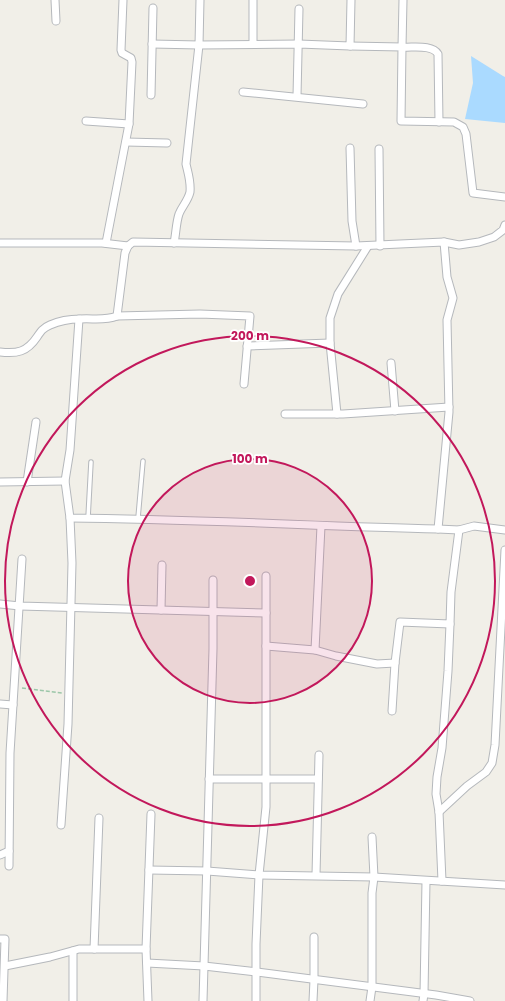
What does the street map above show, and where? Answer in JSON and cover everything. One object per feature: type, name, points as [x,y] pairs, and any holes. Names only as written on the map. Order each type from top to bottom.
[{"type":"street","points":[[55,0],[56,21]]},
{"type":"street","points":[[106,243],[129,124],[132,62],[131,58],[122,53],[121,50],[123,0]]},
{"type":"street","points":[[174,243],[177,219],[187,201],[190,192],[190,176],[186,164],[199,45],[200,0]]},
{"type":"street","points":[[253,0],[253,44]]},
{"type":"street","points":[[350,46],[351,0]]},
{"type":"street","points":[[403,0],[401,121],[454,122],[463,128],[466,134],[473,193],[505,197]]},
{"type":"street","points":[[151,94],[153,8]]},
{"type":"street","points":[[297,96],[299,9]]},
{"type":"street","points":[[152,44],[299,44],[433,49],[438,54],[439,122]]},
{"type":"street","points":[[243,92],[297,96],[363,104]]},
{"type":"street","points":[[86,121],[129,124]]},
{"type":"street","points":[[126,142],[166,143]]},
{"type":"street","points":[[350,148],[352,221],[356,246]]},
{"type":"street","points":[[379,149],[380,246]]},
{"type":"street","points":[[117,316],[125,253],[128,246],[133,242],[380,246],[444,242],[459,245],[479,242],[494,237],[503,230],[505,225]]},
{"type":"street","points":[[438,530],[449,407],[447,320],[453,298],[447,277],[444,242]]},
{"type":"street","points":[[0,243],[106,243],[128,246]]},
{"type":"street","points":[[337,414],[330,343],[330,318],[338,294],[368,246]]},
{"type":"street","points":[[0,352],[8,353],[24,351],[34,343],[44,328],[57,322],[79,319],[108,319],[117,316],[200,314],[250,316],[244,384]]},
{"type":"street","points":[[61,825],[68,724],[72,543],[65,482],[70,450],[79,319]]},
{"type":"street","points":[[247,346],[330,343]]},
{"type":"street","points":[[390,363],[395,411]]},
{"type":"street","points":[[285,414],[337,414],[449,407]]},
{"type":"street","points":[[28,482],[36,422]]},
{"type":"street","points":[[0,482],[65,482]]},
{"type":"street","points":[[70,518],[138,518],[438,530],[459,530],[474,526],[505,530]]},
{"type":"street","points":[[315,650],[321,526]]},
{"type":"street","points":[[442,881],[439,812],[436,794],[437,777],[442,748],[448,671],[451,592],[459,530]]},
{"type":"street","points":[[439,812],[467,786],[486,772],[492,763],[495,738],[505,550]]},
{"type":"street","points":[[9,866],[10,753],[22,559]]},
{"type":"street","points":[[161,610],[162,565]]},
{"type":"street","points":[[256,1001],[256,944],[259,875],[266,807],[266,576]]},
{"type":"street","points":[[203,1001],[213,580]]},
{"type":"street","points":[[0,604],[71,608],[266,613]]},
{"type":"street","points":[[392,711],[395,663],[400,622],[450,624]]},
{"type":"street","points":[[266,646],[315,650],[336,656],[377,664],[395,663]]},
{"type":"street","points":[[0,704],[13,705]]},
{"type":"street","points":[[316,876],[319,755]]},
{"type":"street","points":[[209,779],[318,779]]},
{"type":"street","points":[[148,1001],[146,949],[151,814]]},
{"type":"street","points":[[94,949],[99,818]]},
{"type":"street","points":[[370,1001],[372,987],[372,893],[374,877],[372,837]]},
{"type":"street","points":[[0,855],[9,851]]},
{"type":"street","points":[[149,870],[207,871],[259,875],[374,877],[505,885]]},
{"type":"street","points":[[424,997],[426,881]]},
{"type":"street","points":[[313,1001],[314,937]]},
{"type":"street","points":[[0,938],[5,939],[4,1001]]},
{"type":"street","points":[[4,966],[79,949],[146,949]]},
{"type":"street","points":[[73,951],[73,1001]]},
{"type":"street","points":[[147,962],[257,972],[372,987],[424,997],[467,1001]]},
{"type":"lane","points":[[138,518],[143,461]]},
{"type":"lane","points":[[88,518],[91,462]]},
{"type":"path","points":[[14,687],[69,694]]},
{"type":"water","points":[[471,56],[505,77],[505,123],[465,119],[473,83]]}]
